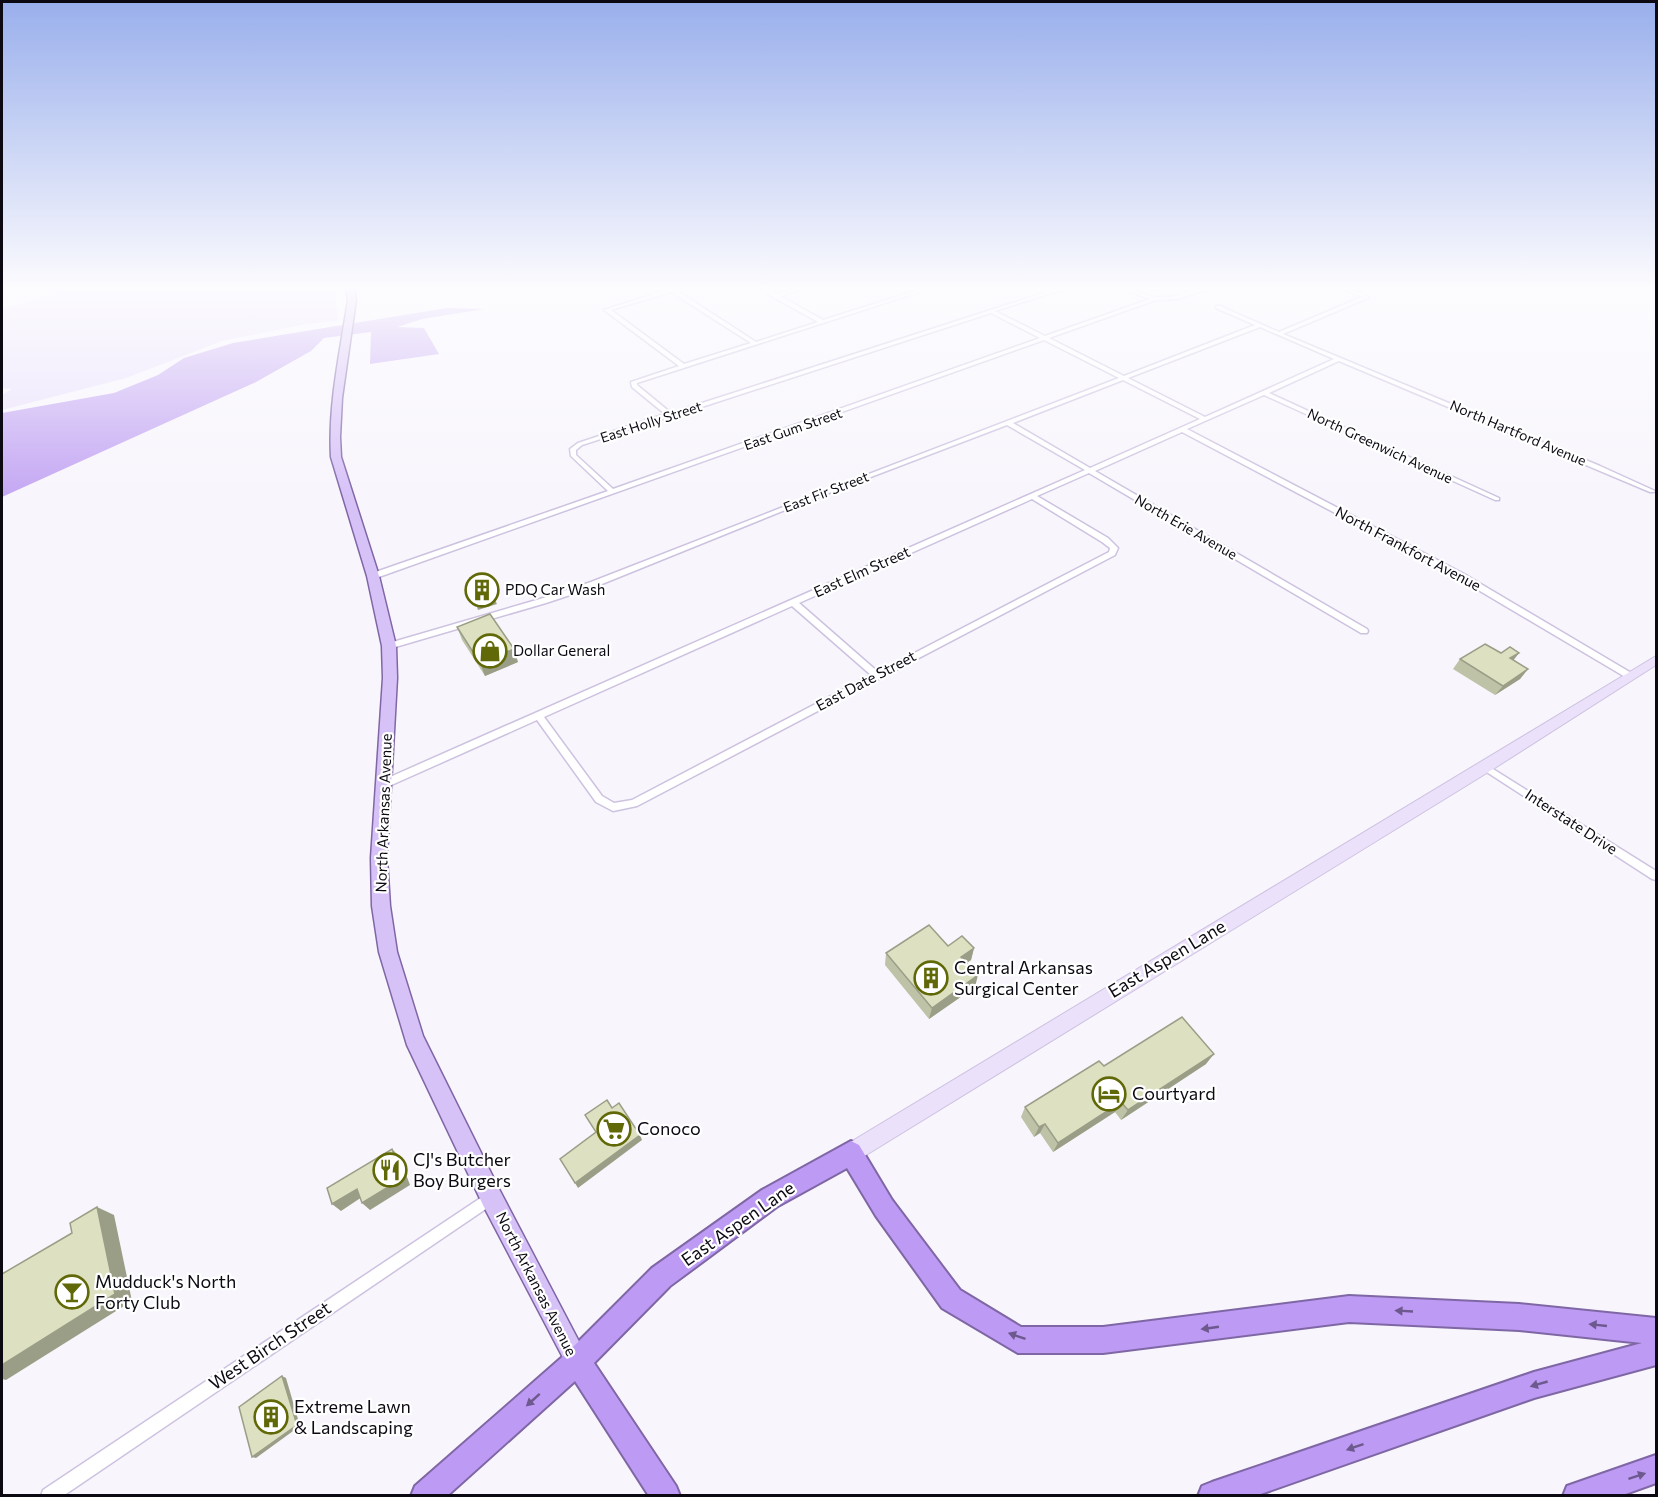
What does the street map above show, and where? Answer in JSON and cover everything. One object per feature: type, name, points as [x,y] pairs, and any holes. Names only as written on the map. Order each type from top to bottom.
[{"type":"highway","points":[[851,1153],[884,1208],[951,1299],[1018,1340],[1103,1340],[1349,1308],[1519,1317],[1656,1331]]},
{"type":"highway","name":"East Aspen Lane","points":[[425,1496],[577,1361],[661,1277],[770,1198],[851,1153]]},
{"type":"highway","points":[[1212,1496],[1534,1385],[1656,1352]]},
{"type":"highway","name":"North Arkansas Avenue","points":[[577,1361],[666,1496]]},
{"type":"highway","points":[[1577,1496],[1656,1469]]},
{"type":"main road","name":"North Arkansas Avenue","points":[[344,356],[333,426],[336,457],[373,576],[389,646],[379,858],[381,906],[388,952],[414,1038],[491,1197],[577,1361]]},
{"type":"street","points":[[670,356],[682,365]]},
{"type":"street","points":[[671,416],[634,386],[634,382],[712,356]]},
{"type":"street","name":"East Holly Street","points":[[613,492],[573,455],[573,449],[580,444],[854,356]]},
{"type":"street","name":"East Gum Street","points":[[373,576],[999,356]]},
{"type":"street","points":[[1080,356],[1204,419]]},
{"type":"street","name":"East Fir Street","points":[[389,646],[594,584],[1181,356]]},
{"type":"street","name":"North Hartford Avenue","points":[[1332,356],[1652,491]]},
{"type":"street","name":"East Elm Street","points":[[384,784],[1340,359]]},
{"type":"street","name":"North Greenwich Avenue","points":[[1264,393],[1497,500]]},
{"type":"street","name":"North Erie Avenue","points":[[1009,423],[1364,631]]},
{"type":"street","name":"North Frankfort Avenue","points":[[1182,429],[1461,576],[1630,676]]},
{"type":"street","name":"East Date Street","points":[[539,716],[600,799],[614,807],[634,803],[1112,553],[1114,548],[1105,540],[1034,496]]},
{"type":"street","points":[[793,602],[876,675]]},
{"type":"street","name":"East Aspen Lane","points":[[851,1153],[1485,767],[1656,660]]},
{"type":"street","name":"Interstate Drive","points":[[1485,767],[1656,876]]},
{"type":"street","name":"West Birch Street","points":[[49,1496],[491,1197]]},
{"type":"shaded area","points":[[2,356],[183,356],[126,378],[2,410],[2,395],[12,389],[2,388]]},
{"type":"shaded area","points":[[191,356],[302,356],[256,382],[2,497],[2,413],[114,393],[158,375]]},
{"type":"shaded area","points":[[370,356],[426,356],[370,364]]},
{"type":"building","name":"PDQ Car Wash","points":[[482,574],[494,598],[476,604],[470,591],[476,589],[470,578]]},
{"type":"building","points":[[490,614],[514,649],[480,663],[457,627]]},
{"type":"building","points":[[1485,644],[1501,653],[1510,647],[1519,653],[1510,658],[1528,669],[1503,686],[1460,659]]},
{"type":"building","name":"Central Arkansas Surgical Center","points":[[929,925],[948,946],[962,936],[974,948],[961,957],[978,975],[932,1008],[886,953]]},
{"type":"building","name":"Courtyard","points":[[1182,1017],[1214,1054],[1128,1110],[1121,1102],[1058,1143],[1045,1124],[1039,1127],[1025,1107],[1099,1061],[1104,1066]]},
{"type":"building","points":[[607,1100],[612,1108],[619,1103],[640,1135],[575,1183],[560,1159],[596,1132],[585,1115]]},
{"type":"building","points":[[392,1149],[403,1178],[362,1203],[357,1189],[332,1204],[327,1188]]},
{"type":"building","name":"Mudduck's North Forty Club","points":[[97,1207],[115,1294],[2,1365],[2,1274],[72,1233],[70,1223]]},
{"type":"building","name":"Extreme Lawn & Landscaping","points":[[282,1376],[297,1425],[252,1457],[239,1407]]},
{"type":"place","name":"PDQ Car Wash","points":[[482,590]]},
{"type":"place","name":"Dollar General","points":[[490,651]]},
{"type":"place","name":"Central Arkansas Surgical Center","points":[[931,978]]},
{"type":"place","name":"Courtyard","points":[[1109,1094]]},
{"type":"place","name":"Conoco","points":[[614,1129]]},
{"type":"place","name":"CJ's Butcher Boy Burgers","points":[[390,1170]]},
{"type":"place","name":"Mudduck's North Forty Club","points":[[72,1292]]},
{"type":"place","name":"Extreme Lawn & Landscaping","points":[[271,1417]]}]
